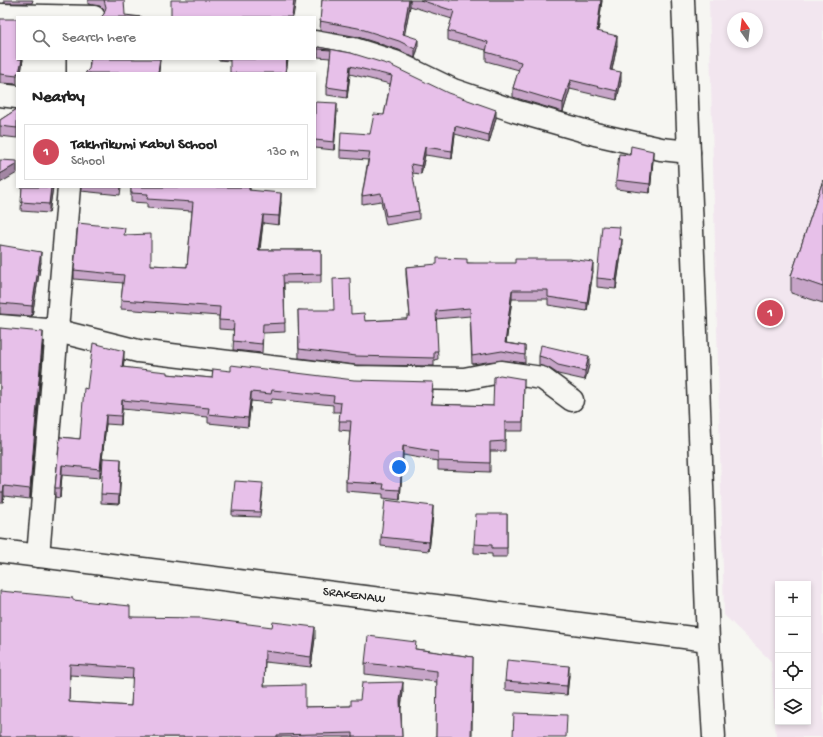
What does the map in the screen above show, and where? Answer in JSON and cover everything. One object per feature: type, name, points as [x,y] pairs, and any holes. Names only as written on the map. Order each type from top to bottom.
[{"type":"street","points":[[683,0],[708,640],[714,737]]},
{"type":"street","points":[[0,15],[42,16]]},
{"type":"street","points":[[316,42],[354,49],[395,62],[453,90],[515,111],[602,135],[661,149],[689,152]]},
{"type":"street","points":[[78,60],[78,72]]},
{"type":"street","points":[[0,95],[16,97]]},
{"type":"street","points":[[38,556],[69,188]]},
{"type":"street","points":[[0,326],[58,331],[138,351],[355,377],[464,379],[500,372],[542,378],[572,400]]},
{"type":"street","name":"SRAKENAW","points":[[0,551],[708,640]]},
{"type":"shaded area","points":[[709,0],[823,0],[823,737],[776,737],[775,725],[811,725],[811,581],[775,581],[775,722],[771,661],[724,615]]},
{"type":"building","points":[[104,0],[124,0],[125,15],[134,16],[102,16],[106,7]]},
{"type":"building","points":[[171,0],[294,0],[292,16],[171,16]]},
{"type":"building","points":[[322,0],[409,0],[403,34],[418,39],[415,49],[399,41],[358,28],[320,21]]},
{"type":"building","points":[[420,0],[601,0],[597,31],[617,36],[610,70],[621,72],[617,91],[570,80],[563,103],[513,88],[521,62],[486,52],[488,42],[448,31],[454,11]]},
{"type":"building","points":[[0,19],[16,19],[16,60],[22,60],[19,72],[16,72],[16,76],[0,74]]},
{"type":"building","points":[[318,47],[351,53],[390,65],[448,93],[496,110],[489,135],[455,126],[452,151],[425,147],[421,166],[411,164],[419,211],[386,216],[381,193],[362,196],[370,152],[340,150],[341,132],[370,134],[374,114],[384,115],[392,76],[350,66],[347,90],[327,87],[331,50],[318,49]]},
{"type":"building","points":[[90,60],[160,60],[158,72],[86,72],[89,69]]},
{"type":"building","points":[[230,60],[287,60],[285,72],[230,72]]},
{"type":"building","points":[[316,102],[337,103],[334,142],[316,140]]},
{"type":"building","points":[[16,110],[16,128],[0,126],[0,120]]},
{"type":"building","points":[[631,146],[653,151],[650,184],[616,180],[619,154],[630,155]]},
{"type":"building","points":[[0,160],[16,161],[16,165],[0,174]]},
{"type":"building","points":[[823,180],[823,287],[791,276]]},
{"type":"building","points":[[22,188],[51,188],[49,204],[21,202]]},
{"type":"building","points":[[131,188],[249,188],[249,190],[281,193],[279,216],[263,215],[258,250],[321,250],[321,274],[283,275],[285,323],[263,324],[262,344],[233,341],[234,321],[219,320],[220,307],[121,300],[124,275],[74,270],[78,223],[125,228],[124,235],[151,234],[151,265],[187,267],[193,202],[147,199],[148,194],[131,193]]},
{"type":"building","points":[[602,226],[620,227],[619,239],[622,239],[616,280],[597,278]]},
{"type":"building","points":[[0,245],[41,252],[32,306],[0,303]]},
{"type":"building","points":[[437,258],[467,259],[467,263],[515,263],[515,259],[569,259],[593,262],[587,303],[548,297],[548,290],[512,290],[505,343],[525,346],[525,355],[502,351],[472,356],[470,308],[436,311],[438,351],[434,351],[434,358],[356,356],[299,349],[298,310],[334,310],[333,279],[350,278],[351,314],[364,313],[365,321],[407,319],[407,316],[410,316],[406,267],[437,264]]},
{"type":"building","points":[[0,328],[43,332],[30,489],[4,486],[3,492],[0,492]]},
{"type":"building","points":[[93,343],[124,351],[122,367],[167,372],[167,374],[212,378],[213,369],[231,371],[231,365],[354,380],[433,382],[431,404],[493,406],[494,377],[500,375],[524,379],[523,422],[505,422],[505,441],[490,442],[490,463],[438,461],[438,452],[403,446],[400,490],[383,489],[384,484],[346,482],[351,421],[339,421],[341,403],[333,402],[334,396],[272,390],[271,394],[251,392],[248,418],[208,414],[209,408],[122,400],[121,416],[106,415],[100,469],[62,465],[60,488],[55,488],[60,437],[80,439],[84,388],[87,389]]},
{"type":"building","points":[[541,345],[589,356],[585,371],[558,365],[549,359],[539,356]]},
{"type":"building","points":[[103,458],[121,459],[119,495],[101,494]]},
{"type":"building","points":[[235,481],[263,483],[260,512],[232,511]]},
{"type":"building","points":[[385,500],[433,506],[429,542],[381,537]]},
{"type":"building","points":[[476,514],[507,514],[507,548],[492,548],[492,545],[474,544]]},
{"type":"building","points":[[0,591],[73,598],[73,600],[130,606],[130,617],[202,618],[272,627],[273,622],[315,627],[311,657],[265,651],[264,686],[305,685],[305,707],[351,706],[351,700],[360,700],[362,683],[403,682],[400,701],[402,737],[353,737],[353,733],[277,735],[277,737],[0,737]],"holes":[[[70,664],[133,668],[131,706],[69,702]]]},
{"type":"building","points":[[368,636],[416,642],[415,649],[473,657],[471,737],[436,737],[437,671],[365,663]]},
{"type":"building","points":[[507,660],[569,666],[567,686],[505,681]]},
{"type":"building","points":[[514,713],[567,715],[566,737],[513,737]]},
{"type":"place","name":"Takhrikumi Kabul School","points":[[770,313]]}]
